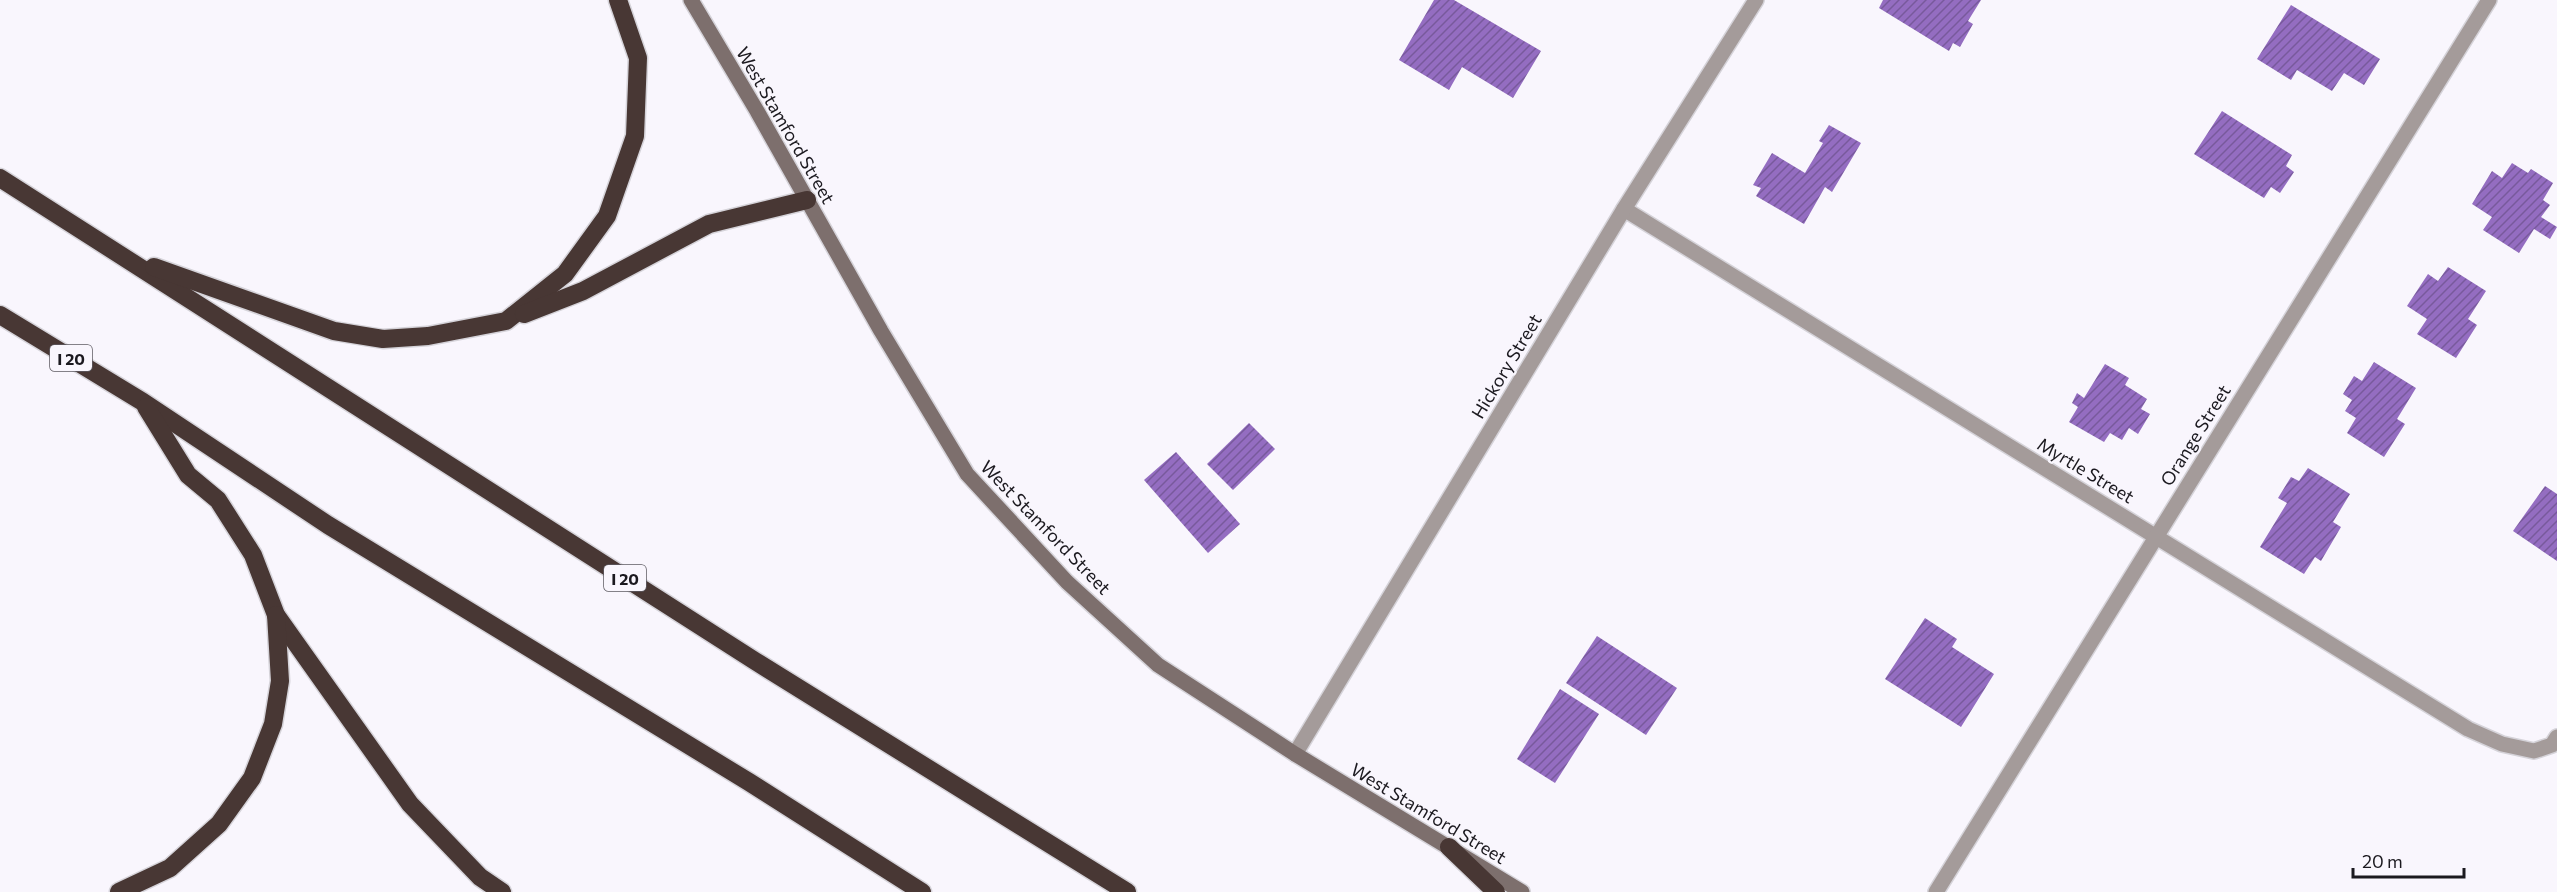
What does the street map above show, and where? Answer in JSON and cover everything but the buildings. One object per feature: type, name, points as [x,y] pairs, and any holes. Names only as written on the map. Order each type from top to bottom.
[{"type":"highway","points":[[506,321],[566,274],[607,216],[635,136],[638,58],[618,0]]},
{"type":"highway","name":"I 20","points":[[0,178],[755,661],[1127,892]]},
{"type":"highway","points":[[126,257],[334,331],[383,339],[428,336],[506,321],[583,291],[709,224],[807,200]]},
{"type":"highway","name":"I 20","points":[[0,315],[143,402],[328,525],[749,782],[922,892]]},
{"type":"highway","points":[[143,402],[188,475],[218,500],[253,555],[276,615],[410,804],[480,877],[502,892]]},
{"type":"highway","points":[[119,892],[170,868],[219,824],[252,778],[273,724],[279,681],[276,615]]},
{"type":"highway","points":[[1449,847],[1496,892]]},
{"type":"main road","name":"West Stamford Street","points":[[691,0],[881,332],[967,474],[1067,582],[1158,665],[1294,754],[1522,892]]},
{"type":"street","name":"Hickory Street","points":[[1294,754],[1624,209],[1756,0]]},
{"type":"street","name":"Orange Street","points":[[1936,892],[2489,0]]},
{"type":"street","name":"Myrtle Street","points":[[1624,209],[2468,729],[2502,744],[2534,751],[2552,745],[2557,738]]}]
